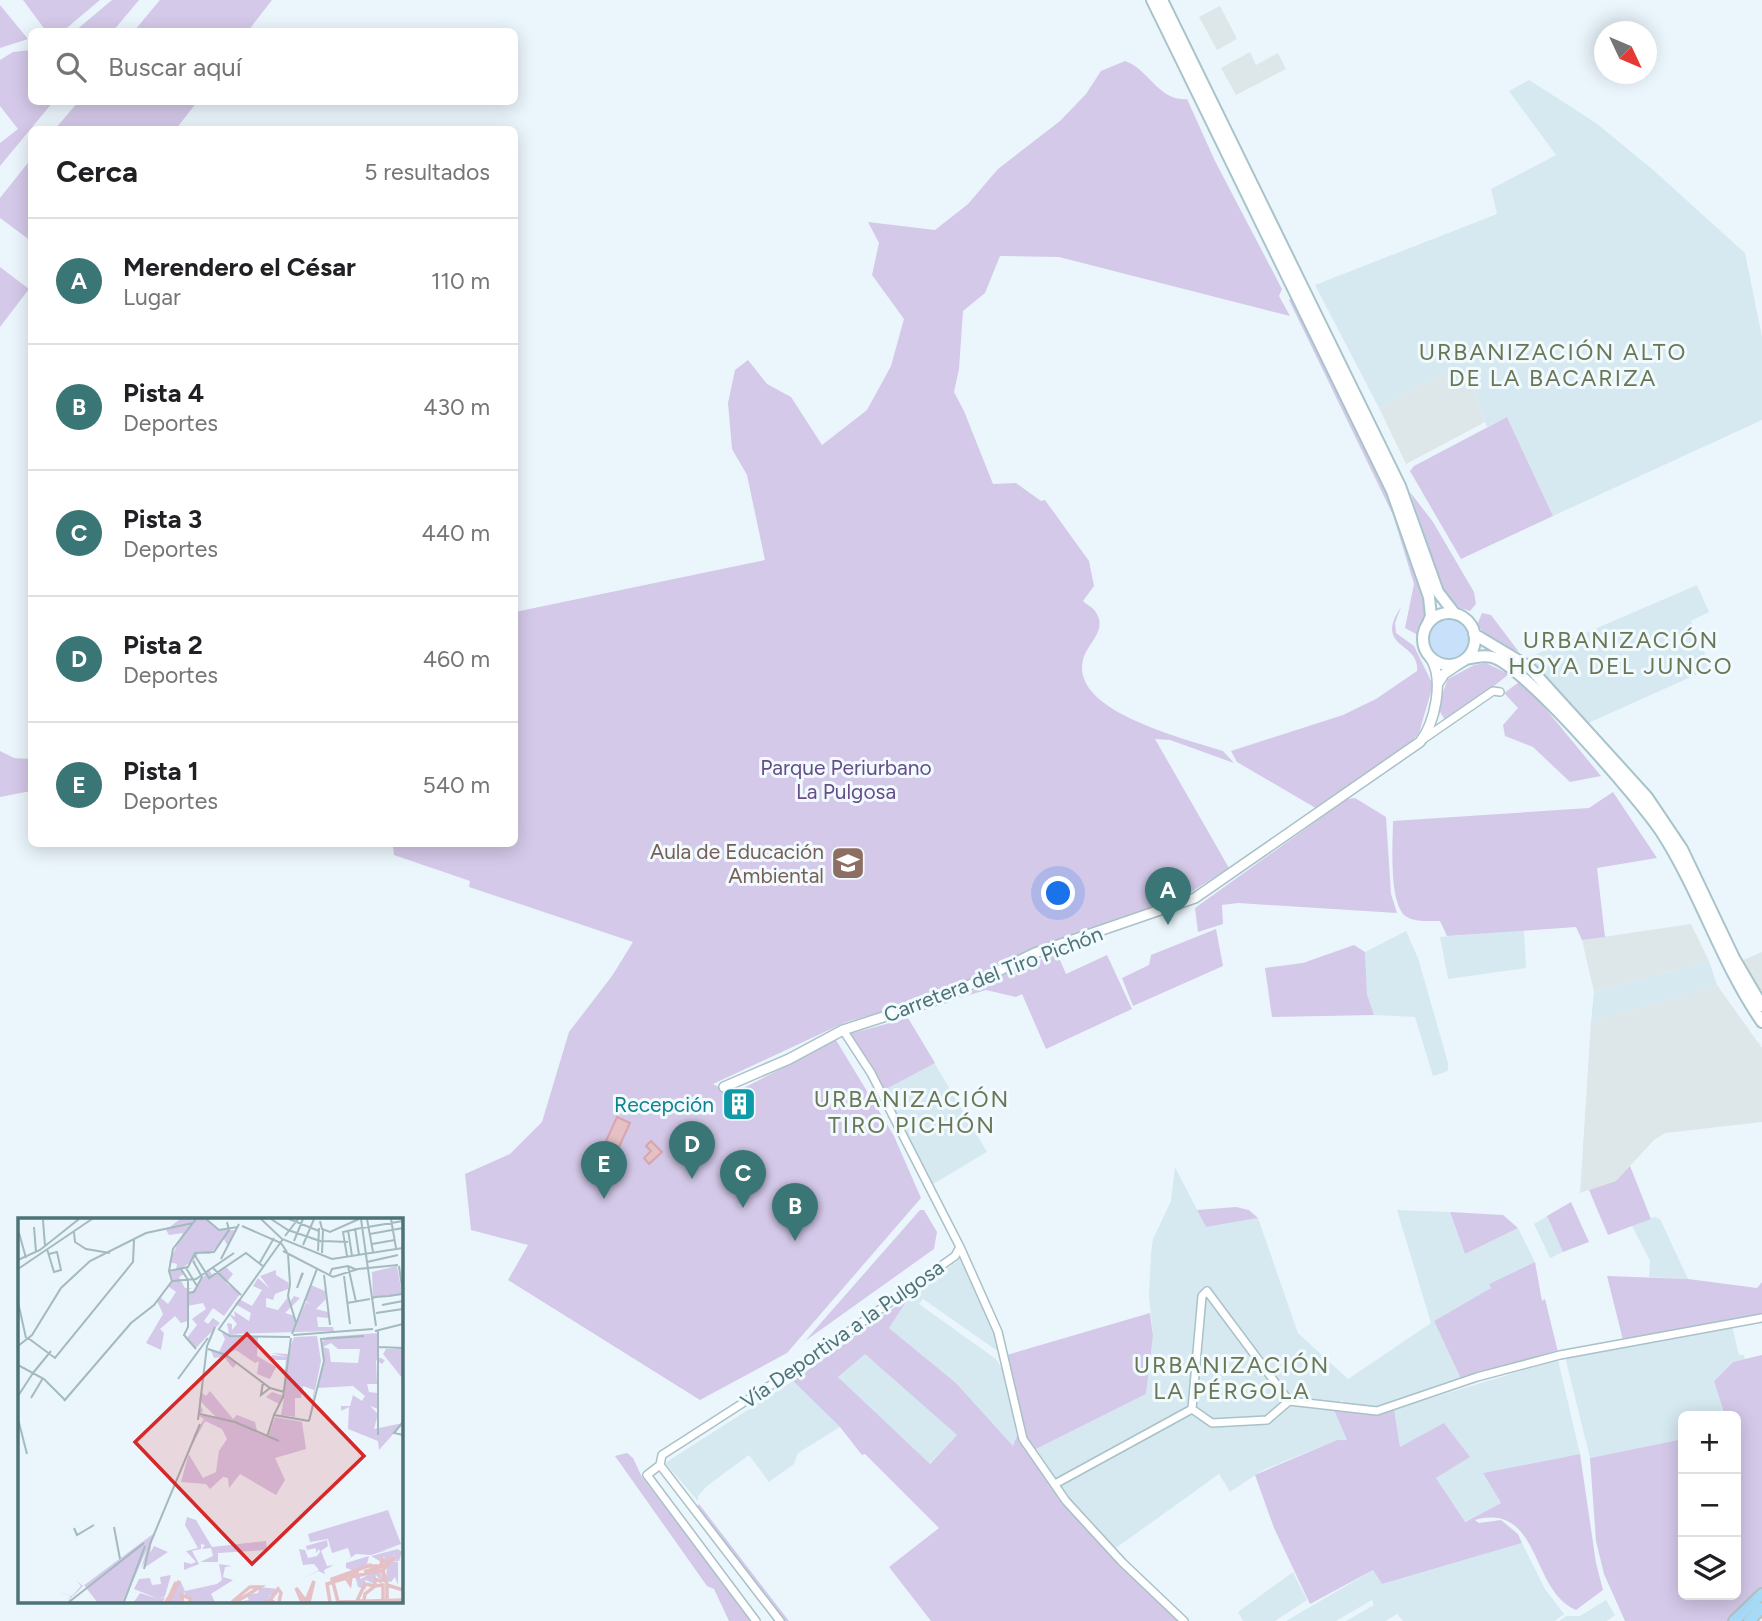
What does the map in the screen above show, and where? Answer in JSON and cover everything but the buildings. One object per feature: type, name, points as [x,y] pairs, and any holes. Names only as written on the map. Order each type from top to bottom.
[{"type":"main road","points":[[1152,0],[1392,491],[1429,597],[1431,616],[1422,642],[1431,659],[1445,665],[1491,656],[1523,675],[1640,805],[1674,853],[1725,961],[1762,1023]]},
{"type":"main road","points":[[1162,0],[1400,486],[1438,592],[1455,614],[1467,621],[1474,635],[1473,649],[1462,661]]},
{"type":"main road","points":[[1428,623],[1439,615],[1455,614]]},
{"type":"main road","points":[[1474,635],[1529,667],[1647,797],[1682,849],[1734,958],[1762,1006]]},
{"type":"main road","points":[[1734,1621],[1762,1594]]},
{"type":"main road","points":[[1749,1621],[1762,1608]]},
{"type":"street","points":[[1431,659],[1437,669],[1438,683],[1433,720],[1436,727],[1447,724]]},
{"type":"street","points":[[1438,683],[1444,674],[1462,661]]},
{"type":"street","name":"Carretera del Tiro Pichón","points":[[724,1087],[789,1059],[843,1030],[945,997],[1035,953],[1195,898],[1493,691],[1500,692]]},
{"type":"street","points":[[1416,745],[1433,720]]},
{"type":"street","name":"Vía Deportiva a la Pulgosa","points":[[660,1465],[662,1455],[802,1365],[955,1256],[960,1247],[871,1073],[843,1030]]},
{"type":"street","points":[[960,1247],[998,1332],[1023,1439],[1066,1501],[1122,1562],[1184,1621]]},
{"type":"street","points":[[1192,1409],[1202,1296],[1207,1291],[1290,1401]]},
{"type":"street","points":[[1192,1409],[1212,1423],[1267,1420],[1290,1401],[1377,1411],[1477,1377],[1560,1355],[1762,1318]]},
{"type":"street","points":[[1055,1484],[1192,1409]]},
{"type":"street","points":[[756,1621],[647,1475],[660,1465],[780,1621]]},
{"type":"shaded area","points":[[1220,6],[1237,39],[1217,50],[1199,17]]},
{"type":"shaded area","points":[[1250,52],[1256,65],[1278,53],[1286,69],[1236,95],[1221,68]]},
{"type":"shaded area","points":[[1529,80],[1596,123],[1652,169],[1745,253],[1762,337],[1762,420],[1553,516],[1507,417],[1487,427],[1471,381],[1458,392],[1443,373],[1379,408],[1315,285],[1497,214],[1491,189],[1556,155],[1509,91]]},
{"type":"shaded area","points":[[1443,373],[1458,391],[1471,381],[1485,422],[1406,464],[1379,408]]},
{"type":"shaded area","points":[[1697,585],[1709,612],[1691,621],[1711,668],[1586,724],[1533,663],[1532,656]]},
{"type":"shaded area","points":[[1691,924],[1709,961],[1594,992],[1582,940]]},
{"type":"shaded area","points":[[1524,930],[1526,968],[1448,979],[1440,937]]},
{"type":"shaded area","points":[[1406,931],[1418,958],[1448,1063],[1448,1071],[1433,1076],[1415,1017],[1374,1015],[1367,994],[1365,952]]},
{"type":"shaded area","points":[[1762,952],[1762,990],[1754,993],[1739,962]]},
{"type":"shaded area","points":[[1709,961],[1717,985],[1591,1022],[1594,992]]},
{"type":"shaded area","points":[[1717,985],[1762,1048],[1762,1122],[1665,1133],[1654,1140],[1616,1181],[1580,1193],[1591,1022]]},
{"type":"shaded area","points":[[908,1018],[987,1152],[933,1184],[884,1090],[850,1034]]},
{"type":"shaded area","points":[[617,1117],[630,1123],[619,1147],[606,1141]]},
{"type":"shaded area","points":[[651,1141],[662,1152],[649,1164],[644,1158],[651,1151],[646,1146]]},
{"type":"shaded area","points":[[1175,1167],[1206,1227],[1258,1218],[1298,1333],[1348,1379],[1431,1323],[1397,1210],[1450,1212],[1465,1254],[1518,1228],[1535,1262],[1489,1284],[1491,1288],[1434,1321],[1461,1379],[1376,1408],[1347,1405],[1342,1400],[1334,1410],[1347,1440],[1337,1440],[1263,1470],[1230,1492],[1219,1474],[1116,1548],[1069,1500],[1034,1450],[1146,1394],[1153,1336],[1149,1295],[1151,1253],[1153,1239],[1171,1201]]},
{"type":"shaded area","points":[[1547,1216],[1563,1252],[1550,1258],[1534,1224]]},
{"type":"shaded area","points":[[1654,1217],[1660,1219],[1688,1279],[1649,1277],[1650,1261],[1632,1226]]},
{"type":"shaded area","points":[[963,1257],[1000,1349],[996,1350],[923,1299],[919,1304],[996,1359],[1006,1375],[1019,1430],[1013,1446],[956,1383],[889,1328],[910,1296]]},
{"type":"shaded area","points":[[1732,1326],[1739,1355],[1744,1355],[1745,1359],[1733,1362],[1714,1381],[1723,1411],[1678,1411],[1678,1440],[1590,1458],[1565,1357]]},
{"type":"shaded area","points":[[865,1353],[957,1435],[929,1464],[838,1377]]},
{"type":"shaded area","points":[[1558,1360],[1580,1454],[1483,1473],[1501,1503],[1464,1522],[1436,1478],[1469,1457],[1400,1447],[1394,1409]]},
{"type":"shaded area","points":[[793,1381],[840,1427],[798,1453],[794,1464],[769,1482],[749,1455],[707,1486],[698,1496],[698,1501],[665,1463]]},
{"type":"shaded area","points":[[1522,1543],[1545,1589],[1564,1614],[1555,1621],[1403,1621],[1397,1614],[1386,1621],[1346,1621],[1374,1605],[1372,1600],[1336,1621],[1286,1621],[1373,1570],[1382,1584]]},
{"type":"shaded area","points":[[1293,1572],[1307,1600],[1275,1621],[1243,1621],[1238,1612]]},
{"type":"shaded area","points":[[1606,1600],[1615,1615],[1607,1621],[1559,1621],[1566,1616],[1580,1616]]},
{"type":"green space","points":[[23,0],[100,0],[67,28],[44,28]]},
{"type":"green space","points":[[112,0],[139,0],[116,28],[79,28]]},
{"type":"green space","points":[[160,0],[272,0],[250,28],[137,28]]},
{"type":"green space","points":[[0,5],[28,39],[0,48]]},
{"type":"green space","points":[[28,50],[28,105],[51,105],[33,126],[28,126],[28,132],[0,166],[0,143],[18,129],[0,106],[0,60],[13,52]]},
{"type":"green space","name":"Parque Periurbano La Pulgosa","points":[[1125,61],[1169,95],[1177,99],[1187,99],[1215,161],[1282,289],[1279,296],[1290,316],[1059,257],[1000,256],[985,293],[963,311],[959,369],[954,392],[993,484],[1016,483],[1041,501],[1045,500],[1089,561],[1094,586],[1083,601],[1095,611],[1100,624],[1083,660],[1084,678],[1094,694],[1112,708],[1135,720],[1223,751],[1234,763],[1170,740],[1155,739],[1229,868],[1191,892],[1153,909],[1001,963],[926,1000],[846,1022],[713,1084],[732,1094],[836,1040],[894,1136],[921,1198],[787,1353],[700,1400],[508,1280],[528,1245],[471,1230],[465,1174],[510,1154],[542,1122],[569,1032],[612,976],[633,942],[469,887],[470,881],[394,855],[393,847],[518,847],[518,611],[765,560],[747,475],[732,449],[728,403],[735,370],[748,360],[767,384],[791,397],[822,445],[867,410],[891,366],[904,319],[872,275],[879,243],[868,222],[935,230],[968,204],[998,169],[1060,121],[1086,94],[1101,71]]},
{"type":"green space","points":[[75,105],[195,105],[178,126],[58,126]]},
{"type":"green space","points":[[28,163],[28,239],[0,218],[0,198]]},
{"type":"green space","points":[[0,267],[28,290],[0,327]]},
{"type":"green space","points":[[1292,298],[1388,493],[1427,603],[1427,616],[1418,635],[1405,628],[1414,584],[1393,515],[1289,300]]},
{"type":"green space","points":[[1507,417],[1553,516],[1461,559],[1410,471],[1414,466]]},
{"type":"green space","points":[[1410,492],[1433,522],[1474,592],[1476,604],[1470,611],[1457,607],[1444,592]]},
{"type":"green space","points":[[1401,607],[1395,623],[1396,633],[1414,646],[1433,685],[1419,733],[1409,745],[1319,810],[1237,762],[1231,751],[1343,715],[1376,699],[1417,671],[1412,654],[1395,638],[1392,630]]},
{"type":"green space","points":[[1482,613],[1491,615],[1519,652],[1491,640],[1477,625]]},
{"type":"green space","points":[[1486,663],[1509,674],[1469,706],[1445,720],[1437,707],[1448,679],[1474,665]]},
{"type":"green space","points":[[1522,680],[1601,776],[1570,782],[1533,747],[1505,736],[1503,725],[1518,708],[1504,693]]},
{"type":"green space","points":[[0,751],[14,758],[28,759],[28,792],[0,797]]},
{"type":"green space","points":[[1613,792],[1657,858],[1597,868],[1605,937],[1582,940],[1576,927],[1447,936],[1440,921],[1414,920],[1401,911],[1394,887],[1393,821],[1589,808]]},
{"type":"green space","points":[[1355,798],[1386,817],[1391,894],[1397,913],[1238,903],[1222,905],[1223,924],[1198,932],[1195,908],[1347,799]]},
{"type":"green space","points":[[1216,929],[1223,966],[1133,1006],[1122,978],[1149,965],[1151,955]]},
{"type":"green space","points":[[1354,945],[1365,952],[1367,994],[1374,1015],[1272,1017],[1265,968],[1303,963]]},
{"type":"green space","points":[[1057,953],[1066,974],[1107,955],[1132,1009],[1046,1049],[1022,994],[1016,997],[986,990],[959,998],[1007,973]]},
{"type":"green space","points":[[908,1018],[935,1063],[884,1090],[850,1034]]},
{"type":"green space","points":[[1630,1166],[1651,1219],[1608,1235],[1589,1190],[1616,1181]]},
{"type":"green space","points":[[1571,1202],[1589,1242],[1563,1252],[1547,1216]]},
{"type":"green space","points":[[1236,1207],[1249,1210],[1258,1218],[1206,1227],[1197,1210]]},
{"type":"green space","points":[[920,1210],[924,1210],[937,1232],[934,1249],[805,1341]]},
{"type":"green space","points":[[1450,1212],[1503,1215],[1518,1228],[1465,1254]]},
{"type":"green space","points":[[1535,1262],[1542,1301],[1545,1299],[1558,1352],[1461,1379],[1434,1321],[1491,1288],[1489,1284]]},
{"type":"green space","points":[[1607,1276],[1688,1279],[1757,1288],[1762,1282],[1762,1316],[1623,1340]]},
{"type":"green space","points":[[910,1296],[889,1328],[956,1383],[1013,1446],[1019,1430],[1054,1485],[1180,1621],[931,1621],[889,1567],[939,1528],[865,1454],[862,1455],[840,1427],[793,1381]],"holes":[[[865,1354],[957,1435],[930,1464],[838,1377]]]},
{"type":"green space","points":[[1150,1313],[1153,1336],[1146,1394],[1034,1450],[1025,1438],[1007,1355]]},
{"type":"green space","points":[[1762,1355],[1762,1590],[1730,1621],[1625,1621],[1604,1574],[1596,1541],[1590,1458],[1678,1440],[1678,1600],[1741,1600],[1741,1411],[1723,1411],[1714,1381],[1733,1362]]},
{"type":"green space","points":[[1394,1409],[1400,1447],[1444,1423],[1470,1457],[1436,1478],[1465,1522],[1501,1503],[1483,1473],[1580,1454],[1596,1563],[1603,1590],[1576,1610],[1561,1600],[1524,1536],[1512,1524],[1496,1518],[1475,1520],[1479,1523],[1501,1520],[1518,1534],[1522,1543],[1382,1584],[1373,1570],[1310,1604],[1274,1528],[1255,1475],[1337,1440],[1347,1440],[1334,1410],[1376,1414]]},
{"type":"green space","points":[[627,1453],[633,1458],[642,1477],[753,1621],[729,1621],[714,1589],[707,1586],[615,1456]]},
{"type":"green space","points":[[699,1504],[789,1621],[783,1621],[697,1507]]},
{"type":"sand","points":[[1449,618],[1464,624],[1470,639],[1464,654],[1449,660],[1434,654],[1428,639],[1434,624]]},
{"type":"place","name":"Aula de Educación Ambiental","points":[[848,863]]},
{"type":"place","name":"Merendero el César","points":[[1168,925]]},
{"type":"place","name":"Recepción","points":[[739,1104]]},
{"type":"place","name":"Pista 2","points":[[692,1179]]},
{"type":"place","name":"Pista 1","points":[[604,1199]]},
{"type":"place","name":"Pista 3","points":[[743,1208]]},
{"type":"place","name":"Pista 4","points":[[795,1241]]},
{"type":"district","name":"URBANIZACIÓN ALTO DE LA BACARIZA","points":[[1553,365]]},
{"type":"district","name":"URBANIZACIÓN HOYA DEL JUNCO","points":[[1621,653]]},
{"type":"district","name":"URBANIZACIÓN TIRO PICHÓN","points":[[912,1112]]},
{"type":"district","name":"URBANIZACIÓN LA PÉRGOLA","points":[[1232,1378]]}]
